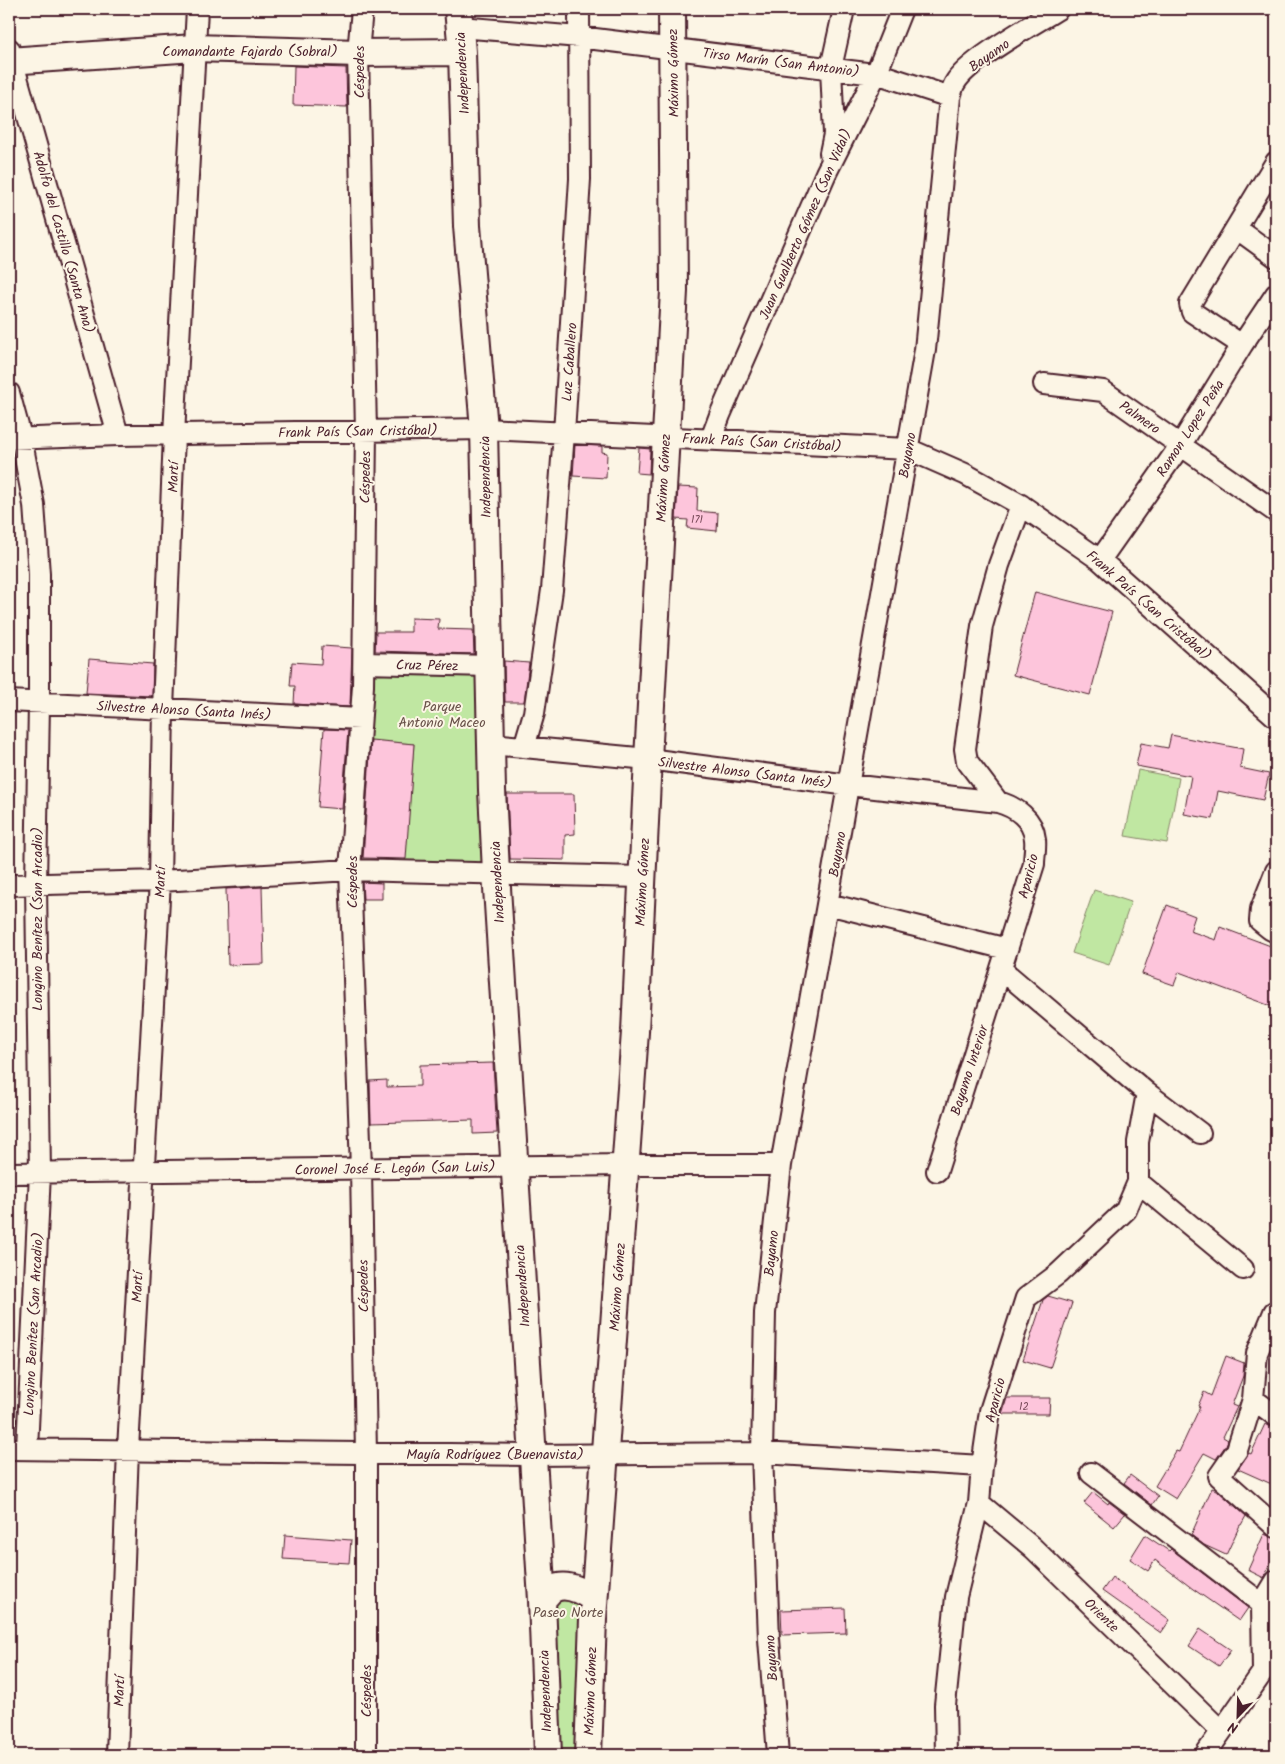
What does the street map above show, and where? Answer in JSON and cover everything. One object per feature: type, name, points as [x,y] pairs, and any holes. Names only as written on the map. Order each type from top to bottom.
[{"type":"main road","name":"Máximo Gómez","points":[[588,1755],[594,1599],[636,1032],[648,759],[674,291],[672,9]]},
{"type":"main road","name":"Independencia","points":[[459,18],[462,52],[467,226],[484,429],[496,872],[542,1600],[548,1755]]},
{"type":"main road","name":"Comandante Fajardo (Sobral)","points":[[10,57],[194,48],[358,53],[462,52]]},
{"type":"main road","points":[[542,1600],[553,1589],[563,1587],[582,1590],[594,1599]]},
{"type":"street","name":"Martí","points":[[117,1755],[128,1450],[160,881],[163,709],[174,434],[197,9]]},
{"type":"street","name":"Céspedes","points":[[362,9],[358,53],[366,431],[364,663],[350,870],[361,1168],[366,1454],[366,1755]]},
{"type":"street","name":"Luz Caballero","points":[[524,747],[534,713],[552,590],[564,433],[580,179],[579,9]]},
{"type":"street","points":[[826,172],[834,134],[831,68],[844,9]]},
{"type":"street","name":"Juan Gualberto Gómez (San Vidal)","points":[[711,439],[826,172],[876,74],[902,9]]},
{"type":"street","name":"Bayamo","points":[[778,1755],[769,1639],[762,1453],[765,1313],[781,1165],[925,350],[950,97],[954,83],[963,73],[985,56],[1058,9]]},
{"type":"street","name":"Tirso Marín (San Antonio)","points":[[459,18],[579,37],[876,74],[950,97]]},
{"type":"street","name":"Adolfo del Castillo (Santa Ana)","points":[[10,57],[118,435]]},
{"type":"street","points":[[1242,345],[1192,312],[1190,304],[1276,162]]},
{"type":"street","points":[[1236,228],[1276,257]]},
{"type":"street","name":"Ramon Lopez Peña","points":[[1100,560],[1180,446],[1242,345],[1276,294]]},
{"type":"street","name":"Palmero","points":[[1044,384],[1103,390],[1276,512]]},
{"type":"street","name":"Longino Benítez (San Arcadio)","points":[[9,392],[15,438],[34,505],[39,574],[36,884],[40,1173],[18,1449]]},
{"type":"street","name":"Frank País (San Cristóbal)","points":[[15,438],[484,429],[908,449],[966,474],[1021,505],[1100,560],[1274,710]]},
{"type":"street","name":"Aparicio","points":[[1001,969],[1034,864],[1036,840],[1031,825],[1018,810],[998,802],[968,761],[964,749],[982,626],[999,565],[1021,505]]},
{"type":"street","name":"Cruz Pérez","points":[[364,663],[490,666]]},
{"type":"street","name":"Silvestre Alonso (Santa Inés)","points":[[9,700],[360,719]]},
{"type":"street","points":[[491,738],[522,728],[534,713]]},
{"type":"street","name":"Silvestre Alonso (Santa Inés)","points":[[491,738],[524,747],[648,759],[998,802]]},
{"type":"street","points":[[9,885],[160,881],[350,870],[642,877]]},
{"type":"street","points":[[1276,871],[1261,909],[1260,921],[1276,932]]},
{"type":"street","points":[[828,904],[1007,949]]},
{"type":"street","points":[[1001,969],[1147,1093],[1200,1133]]},
{"type":"street","name":"Bayamo Interior","points":[[937,1171],[1001,969]]},
{"type":"street","name":"Aparicio","points":[[946,1755],[945,1705],[956,1598],[979,1503],[990,1411],[1026,1298],[1058,1274],[1126,1210],[1138,1182],[1138,1142],[1147,1093]]},
{"type":"street","name":"Coronel José E. Legón (San Luis)","points":[[9,1173],[514,1166],[781,1165]]},
{"type":"street","points":[[1138,1182],[1243,1269]]},
{"type":"street","points":[[1274,1312],[1257,1354],[1253,1399],[1237,1450],[1219,1476],[1276,1527]]},
{"type":"street","points":[[1253,1399],[1276,1416]]},
{"type":"street","name":"Mayía Rodríguez (Buenavista)","points":[[18,1449],[532,1455],[762,1453],[982,1466]]},
{"type":"street","points":[[1091,1473],[1262,1604]]},
{"type":"street","name":"Oriente","points":[[979,1503],[1033,1548],[1221,1731]]},
{"type":"street","points":[[1264,1672],[1262,1604],[1276,1581]]},
{"type":"street","points":[[1205,1755],[1276,1652]]},
{"type":"green space","name":"Parque Antonio Maceo","points":[[368,673],[480,675],[489,854],[482,865],[405,864],[414,744],[366,740]]},
{"type":"green space","points":[[1138,770],[1179,778],[1167,843],[1125,836]]},
{"type":"green space","points":[[1094,890],[1131,902],[1109,965],[1072,953]]},
{"type":"green space","name":"Paseo Norte","points":[[557,1597],[584,1604],[583,1755],[559,1755],[550,1604]]},
{"type":"building","points":[[294,66],[346,68],[347,107],[293,105]]},
{"type":"building","points":[[575,445],[602,446],[602,452],[607,453],[606,478],[573,476]]},
{"type":"building","points":[[639,448],[650,449],[649,474],[637,473]]},
{"type":"building","points":[[678,487],[698,488],[697,511],[718,513],[717,531],[687,528],[688,520],[676,519]]},
{"type":"building","points":[[1035,592],[1112,612],[1090,695],[1013,675]]},
{"type":"building","points":[[411,618],[439,619],[438,629],[473,630],[474,654],[375,651],[376,632],[411,632]]},
{"type":"building","points":[[322,646],[352,648],[350,707],[294,704],[295,686],[290,686],[292,662],[321,664]]},
{"type":"building","points":[[89,659],[153,664],[152,696],[86,693]]},
{"type":"building","points":[[504,661],[529,663],[524,702],[505,702]]},
{"type":"building","points":[[324,729],[348,730],[342,809],[318,807]]},
{"type":"building","points":[[1171,735],[1243,749],[1240,768],[1269,774],[1263,800],[1218,791],[1213,819],[1184,814],[1191,776],[1136,766],[1141,743],[1168,748]]},
{"type":"building","points":[[371,740],[414,744],[406,859],[363,858]]},
{"type":"building","points":[[507,794],[574,794],[575,834],[565,835],[565,860],[510,859]]},
{"type":"building","points":[[362,882],[382,883],[382,899],[363,899]]},
{"type":"building","points":[[262,887],[264,964],[228,965],[226,889]]},
{"type":"building","points":[[1167,905],[1195,916],[1190,931],[1216,940],[1220,927],[1276,948],[1276,1008],[1179,972],[1174,985],[1142,974]]},
{"type":"building","points":[[493,1063],[497,1133],[473,1134],[473,1120],[371,1123],[370,1081],[387,1080],[387,1087],[420,1086],[420,1065]]},
{"type":"building","points":[[1048,1296],[1072,1303],[1050,1368],[1023,1360],[1043,1300]]},
{"type":"building","points":[[1226,1356],[1244,1363],[1243,1376],[1232,1405],[1237,1407],[1223,1437],[1228,1440],[1216,1459],[1204,1453],[1176,1499],[1155,1486],[1176,1451],[1179,1452],[1200,1407],[1198,1406],[1204,1392],[1211,1396]]},
{"type":"building","points":[[1007,1398],[1050,1398],[1049,1414],[1002,1414]]},
{"type":"building","points":[[1265,1424],[1276,1429],[1276,1486],[1238,1469],[1249,1453],[1251,1454]]},
{"type":"building","points":[[1130,1475],[1158,1496],[1152,1505],[1124,1483]]},
{"type":"building","points":[[1212,1488],[1246,1516],[1226,1555],[1204,1545],[1191,1535]]},
{"type":"building","points":[[1093,1492],[1125,1514],[1114,1527],[1084,1503]]},
{"type":"building","points":[[1264,1534],[1276,1539],[1276,1551],[1264,1578],[1248,1570]]},
{"type":"building","points":[[285,1535],[351,1540],[349,1563],[283,1559]]},
{"type":"building","points":[[1145,1535],[1169,1551],[1171,1549],[1248,1608],[1239,1621],[1155,1560],[1148,1571],[1130,1559]]},
{"type":"building","points":[[1112,1577],[1170,1620],[1161,1633],[1102,1591]]},
{"type":"building","points":[[845,1608],[846,1633],[782,1635],[781,1610]]},
{"type":"building","points":[[1200,1629],[1231,1650],[1219,1666],[1189,1646]]},
{"type":"railway","points":[[1269,1755],[1276,1744]]}]
